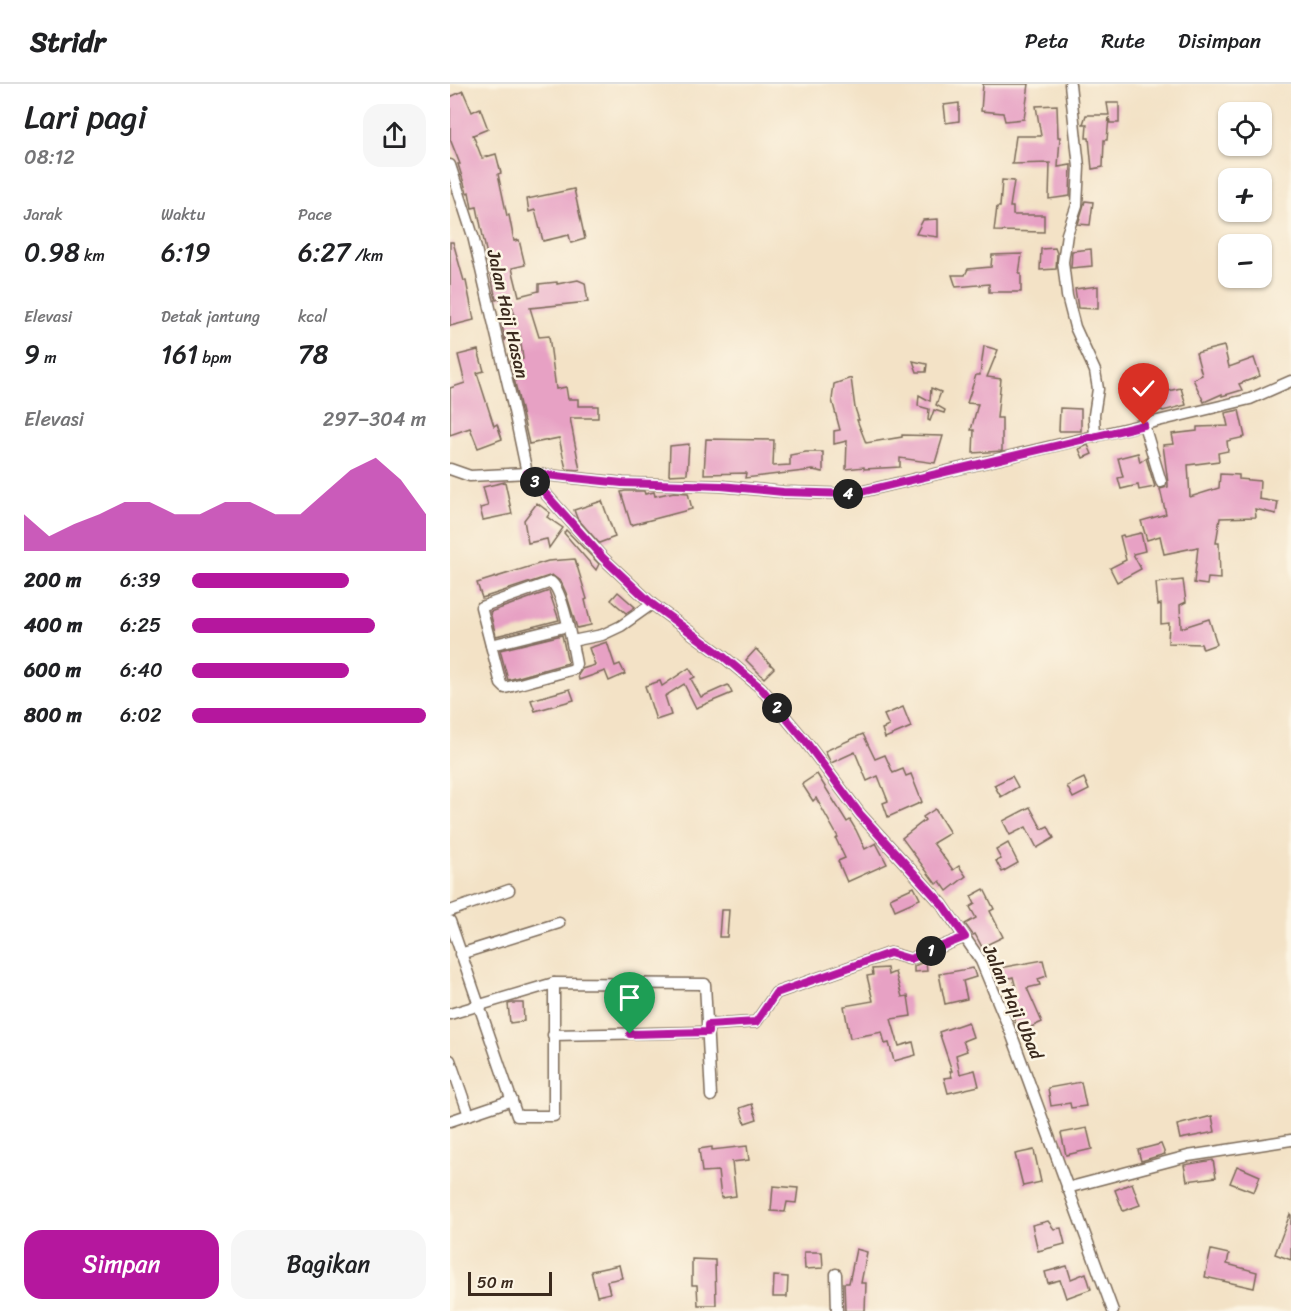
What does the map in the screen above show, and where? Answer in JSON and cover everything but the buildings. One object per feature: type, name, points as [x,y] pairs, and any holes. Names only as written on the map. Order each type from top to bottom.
[{"type":"street","points":[[1070,84],[1079,167],[1077,206],[1067,234],[1063,262],[1067,296],[1075,327],[1095,371],[1098,389],[1094,415],[1095,436]]},
{"type":"street","name":"Jalan Haji Hasan","points":[[450,165],[473,236],[527,473]]},
{"type":"street","points":[[450,469],[470,476],[527,473],[622,483],[852,494],[1250,399],[1291,381]]},
{"type":"street","points":[[1144,425],[1161,482]]},
{"type":"street","name":"Jalan Haji Ubad","points":[[527,473],[603,558],[652,604],[724,657],[761,688],[806,742],[860,814],[942,904],[981,961],[1011,1033],[1113,1311]]},
{"type":"street","points":[[552,582],[557,587],[568,626],[576,664],[574,669],[506,688],[501,684],[480,608],[482,605],[552,582]]},
{"type":"street","points":[[572,641],[602,635],[621,626],[652,604]]},
{"type":"street","points":[[491,645],[568,626]]},
{"type":"street","points":[[450,911],[509,890]]},
{"type":"street","points":[[450,921],[517,1116],[554,1116],[554,983]]},
{"type":"street","points":[[460,954],[559,923]]},
{"type":"street","points":[[553,1035],[708,1028],[756,1022],[776,993],[890,953],[910,959],[965,937]]},
{"type":"street","points":[[450,1014],[554,983],[705,984],[711,1096]]},
{"type":"street","points":[[450,1060],[469,1115]]},
{"type":"street","points":[[450,1121],[512,1100]]},
{"type":"street","points":[[1067,1188],[1188,1156],[1291,1140]]},
{"type":"street","points":[[836,1274],[837,1311]]},
{"type":"route","points":[[630,1034],[708,1032],[708,1025],[756,1022],[776,993],[890,953],[910,959],[965,937],[942,904],[860,814],[806,742],[761,688],[724,657],[660,612],[603,558],[527,473],[622,483],[852,494],[1144,425]]}]
